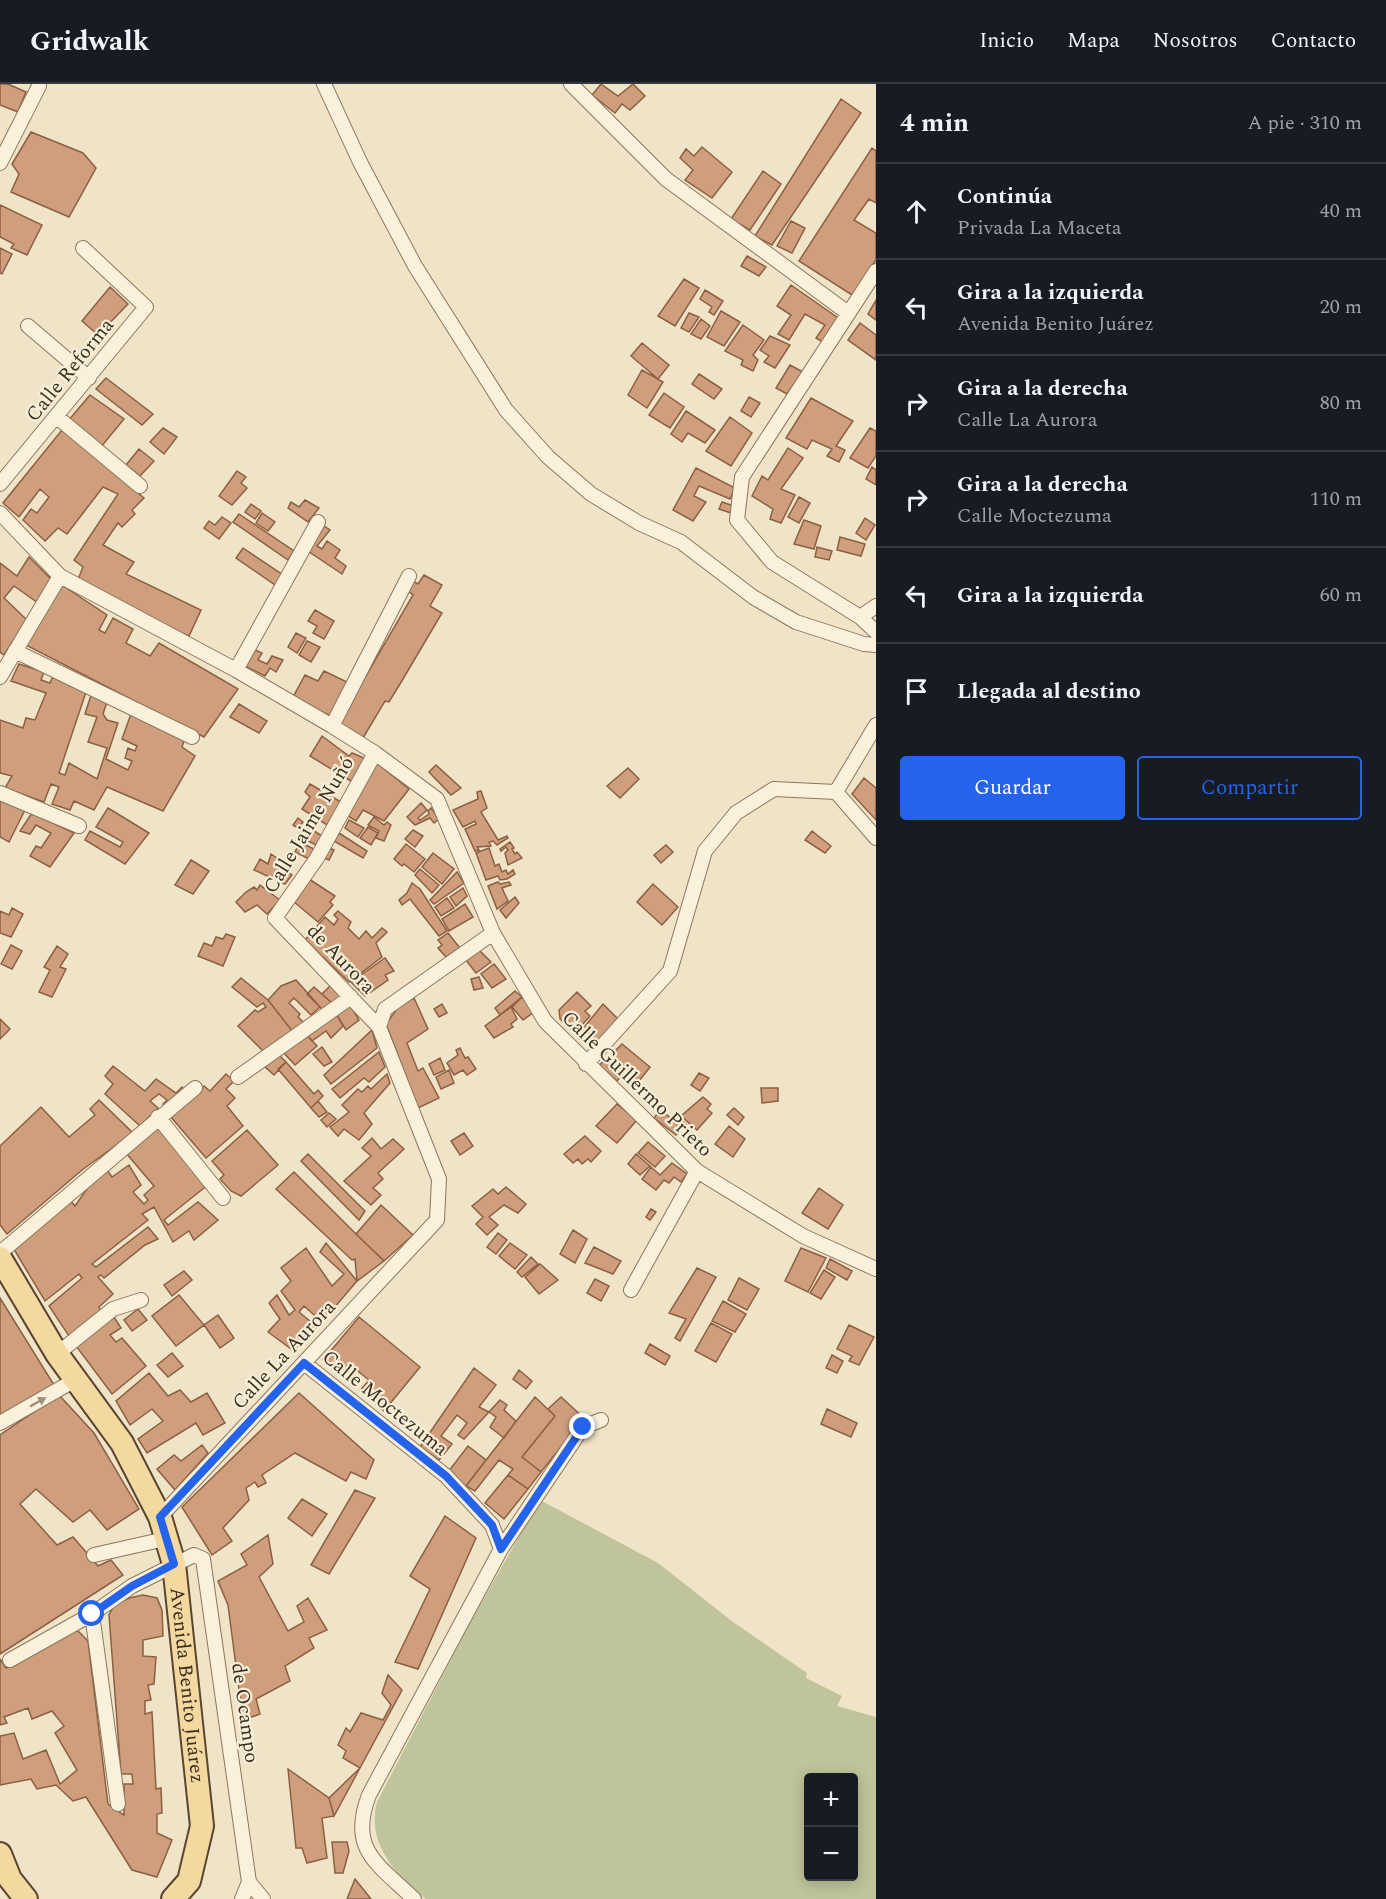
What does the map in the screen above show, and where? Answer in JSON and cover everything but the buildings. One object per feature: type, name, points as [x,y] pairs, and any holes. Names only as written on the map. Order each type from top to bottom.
[{"type":"main road","name":"Avenida Benito Juárez","points":[[0,1258],[57,1354],[122,1443],[160,1517],[174,1564],[202,1827],[189,1881],[173,1899]]},
{"type":"main road","points":[[0,1854],[10,1879],[26,1899]]},
{"type":"street","points":[[324,84],[360,162],[415,266],[506,410],[548,457],[591,494],[639,523],[681,542],[753,597],[796,622],[864,644],[876,645]]},
{"type":"street","points":[[571,84],[666,179],[848,313]]},
{"type":"street","points":[[0,164],[39,86]]},
{"type":"street","name":"Calle Reforma","points":[[0,484],[146,307],[83,248]]},
{"type":"street","points":[[876,271],[742,477],[737,520],[772,562],[860,617],[876,632]]},
{"type":"street","points":[[28,326],[89,378]]},
{"type":"street","points":[[57,417],[140,486]]},
{"type":"street","name":"Calle Guillermo Prieto","points":[[0,513],[60,576],[236,670],[332,726],[375,753],[436,800],[493,933],[544,1021],[697,1171],[803,1236],[876,1269]]},
{"type":"street","points":[[236,670],[318,522]]},
{"type":"street","points":[[0,677],[60,576]]},
{"type":"street","points":[[332,726],[409,576]]},
{"type":"street","points":[[860,617],[876,606]]},
{"type":"street","points":[[15,651],[192,737]]},
{"type":"street","points":[[836,792],[876,725]]},
{"type":"street","name":"Calle Jaime Nuñó","points":[[275,918],[317,858],[375,753]]},
{"type":"street","points":[[586,1064],[670,971],[705,851],[736,813],[774,789],[836,792],[876,838]]},
{"type":"street","points":[[0,793],[79,826]]},
{"type":"street","name":"de Aurora","points":[[275,918],[379,1027]]},
{"type":"street","points":[[379,1027],[384,1009],[493,933]]},
{"type":"street","points":[[238,1077],[351,997]]},
{"type":"street","name":"Calle La Aurora","points":[[160,1517],[437,1220],[439,1179],[379,1027]]},
{"type":"street","points":[[0,1253],[195,1088]]},
{"type":"street","points":[[158,1118],[223,1198]]},
{"type":"street","points":[[631,1290],[697,1171]]},
{"type":"street","points":[[57,1354],[113,1309],[141,1300]]},
{"type":"street","name":"Calle Moctezuma","points":[[304,1363],[446,1476],[492,1525],[501,1549]]},
{"type":"street","points":[[0,1423],[75,1380]]},
{"type":"street","points":[[414,1899],[366,1850],[360,1832],[361,1816],[369,1795],[501,1549],[583,1427],[601,1420]]},
{"type":"street","points":[[94,1555],[165,1539]]},
{"type":"street","name":"de Ocampo","points":[[174,1564],[194,1556],[203,1559],[249,1882]]},
{"type":"street","points":[[10,1660],[92,1614],[132,1586],[174,1564]]},
{"type":"street","points":[[92,1614],[118,1804]]},
{"type":"street","points":[[242,1899],[249,1882],[263,1899]]},
{"type":"green space","points":[[540,1500],[658,1563],[733,1622],[807,1673],[806,1678],[842,1696],[837,1706],[876,1717],[876,1899],[426,1899],[394,1869],[379,1844],[375,1817],[377,1802],[472,1619]]},
{"type":"route","points":[[92,1614],[132,1586],[174,1564],[160,1517],[304,1363],[446,1476],[492,1525],[501,1549],[583,1427]]}]
